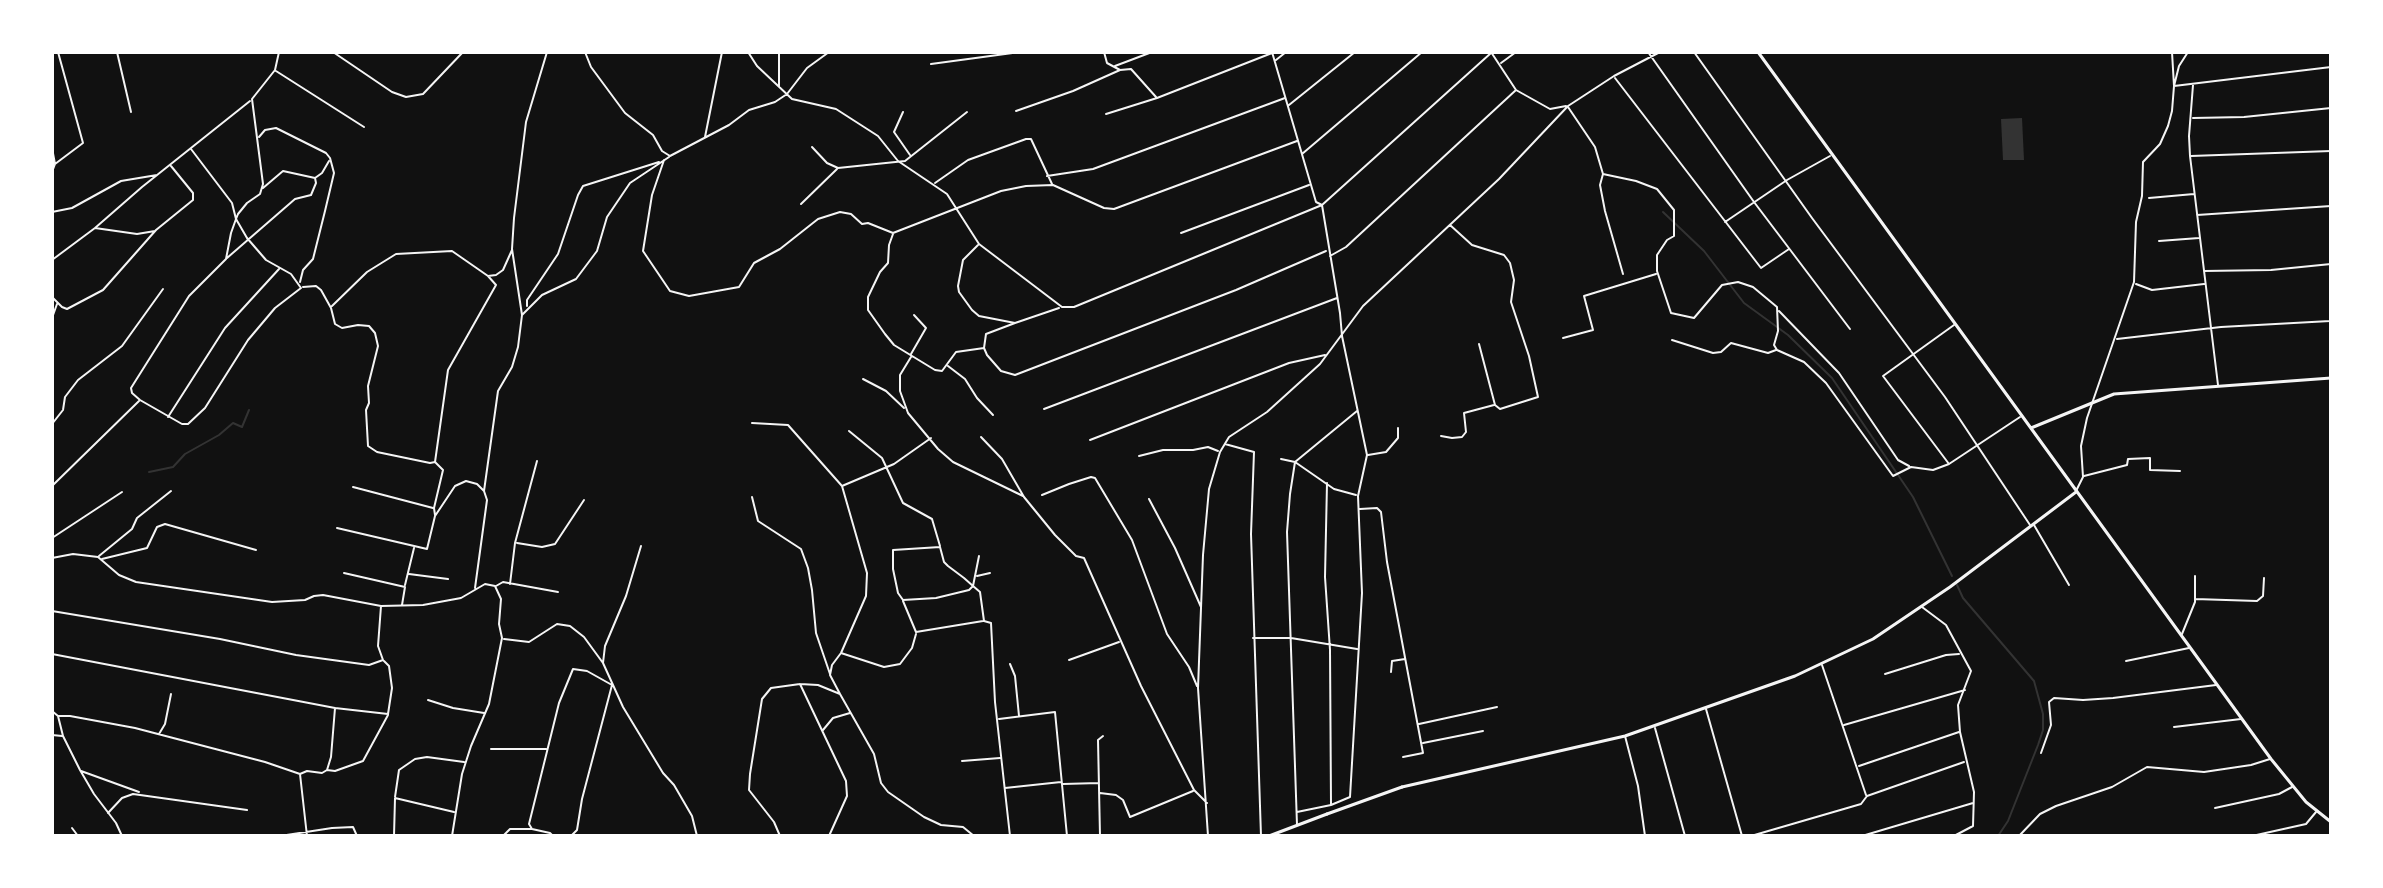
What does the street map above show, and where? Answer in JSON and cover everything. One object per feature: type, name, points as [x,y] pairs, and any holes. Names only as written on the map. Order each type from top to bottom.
[{"type":"main road","points":[[1758,52],[2271,759],[2293,787],[2331,822]]},
{"type":"main road","points":[[2031,428],[2093,401],[2135,390],[2331,378]]},
{"type":"main road","points":[[1269,836],[1402,787],[1625,736],[1795,676],[1873,639],[2076,492]]},
{"type":"street","points":[[55,164],[83,143],[58,52]]},
{"type":"street","points":[[117,52],[131,112]]},
{"type":"street","points":[[52,260],[252,99],[275,70],[279,52]]},
{"type":"street","points":[[333,52],[392,92],[406,97],[423,94],[463,52]]},
{"type":"street","points":[[474,589],[498,391],[512,367],[522,315],[512,249],[526,122],[547,52]]},
{"type":"street","points":[[585,52],[591,67],[625,113],[653,135],[662,151],[670,156]]},
{"type":"street","points":[[704,140],[722,52]]},
{"type":"street","points":[[748,52],[757,66],[792,99],[836,109],[878,136],[898,161],[947,194],[979,244],[1062,307]]},
{"type":"street","points":[[779,52],[779,87]]},
{"type":"street","points":[[522,315],[528,306],[556,286],[569,284],[576,279],[597,251],[607,217],[630,183],[749,110],[775,102],[787,94],[807,68],[829,52]]},
{"type":"street","points":[[931,64],[1020,52]]},
{"type":"street","points":[[1104,52],[1107,63],[1120,70]]},
{"type":"street","points":[[1114,66],[1152,52]]},
{"type":"street","points":[[1106,114],[1157,98],[1272,52],[1310,184],[1316,202],[1322,205]]},
{"type":"street","points":[[1275,61],[1286,52]]},
{"type":"street","points":[[1288,106],[1355,52]]},
{"type":"street","points":[[1301,155],[1422,52]]},
{"type":"street","points":[[1328,251],[1015,375],[1001,371],[984,348],[986,334],[1062,307],[1074,307],[1322,205],[1491,52],[1516,90],[1550,109],[1568,106]]},
{"type":"street","points":[[1500,64],[1516,52]]},
{"type":"street","points":[[1648,52],[1754,202],[1850,329]]},
{"type":"street","points":[[1208,836],[1198,688],[1209,489],[1220,452],[1229,437],[1267,412],[1320,364],[1363,306],[1534,144],[1568,106],[1614,76],[1660,52]]},
{"type":"street","points":[[1694,52],[1912,356],[1945,397],[2069,585]]},
{"type":"street","points":[[2076,492],[2083,477],[2081,446],[2093,401],[2117,339],[2134,282],[2136,222],[2142,196],[2143,162],[2160,144],[2172,111],[2172,52]]},
{"type":"street","points":[[2174,86],[2179,66],[2188,52]]},
{"type":"street","points":[[2174,86],[2331,67]]},
{"type":"street","points":[[1016,111],[1120,70],[1131,69],[1157,98]]},
{"type":"street","points":[[275,70],[364,127]]},
{"type":"street","points":[[1614,76],[1761,268],[1790,248]]},
{"type":"street","points":[[2193,85],[2190,156],[2218,386]]},
{"type":"street","points":[[1329,256],[1346,247],[1516,90]]},
{"type":"street","points":[[1047,176],[1093,169],[1286,97]]},
{"type":"street","points":[[252,99],[263,189]]},
{"type":"street","points":[[1568,106],[1595,147],[1603,174],[1600,185],[1605,211],[1623,274]]},
{"type":"street","points":[[2191,118],[2244,117],[2331,108]]},
{"type":"street","points":[[903,112],[894,132],[911,156]]},
{"type":"street","points":[[812,147],[827,163],[838,168],[905,161],[967,112]]},
{"type":"street","points":[[257,140],[265,130],[276,128],[326,153],[330,158],[334,173],[325,211],[313,259],[303,270],[299,283]]},
{"type":"street","points":[[933,184],[968,160],[1000,146],[1031,139],[1053,185]]},
{"type":"street","points":[[664,160],[652,195],[643,251],[670,291],[689,296],[739,287],[754,263],[780,249],[818,219],[840,212],[851,214],[862,224],[868,223],[893,233],[1001,191],[1053,185],[1104,208],[1114,209],[1297,141]]},
{"type":"street","points":[[52,148],[55,164],[52,172]]},
{"type":"street","points":[[191,149],[232,203],[236,219],[247,238],[266,260],[291,274],[301,288]]},
{"type":"street","points":[[2190,156],[2331,151]]},
{"type":"street","points":[[1725,222],[1787,180],[1832,156]]},
{"type":"street","points":[[226,259],[236,219],[247,203],[283,171],[315,178],[322,173],[330,158]]},
{"type":"street","points":[[528,306],[527,300],[558,254],[583,186],[664,160]]},
{"type":"street","points":[[52,297],[67,309],[103,290],[156,230],[193,200],[193,193],[171,165]]},
{"type":"street","points":[[801,204],[838,168]]},
{"type":"street","points":[[1603,174],[1657,189],[1674,210],[1674,236],[1667,240],[1657,255],[1658,273],[1671,313],[1694,318],[1722,285],[1738,282],[1753,287],[1777,307],[1785,320],[1839,373],[1898,460],[1911,467],[1933,470],[1949,464],[2021,416]]},
{"type":"street","points":[[52,212],[72,208],[121,181],[158,175]]},
{"type":"street","points":[[315,178],[311,195],[295,199],[247,238],[189,296],[131,388],[132,393],[167,418],[188,424],[205,408],[248,340],[275,308],[301,288],[316,286],[331,308],[335,324],[342,328],[369,326],[375,333],[378,346],[368,386],[369,403],[366,410],[368,446],[377,452],[435,462]]},
{"type":"street","points":[[1181,233],[1310,184]]},
{"type":"street","points":[[2149,198],[2195,194]]},
{"type":"street","points":[[1297,812],[1331,805],[1350,797],[1362,593],[1358,496],[1367,455],[1342,336],[1322,205]]},
{"type":"street","points":[[2197,215],[2331,206]]},
{"type":"street","points":[[1450,224],[1472,245],[1504,255],[1510,263],[1514,280],[1511,302],[1529,356],[1538,397],[1500,409],[1495,405],[1479,344]]},
{"type":"street","points":[[95,228],[137,234],[156,230]]},
{"type":"street","points":[[893,233],[888,263],[868,297],[868,310],[894,345],[935,370],[942,371],[956,352],[984,348]]},
{"type":"street","points":[[2159,241],[2200,238]]},
{"type":"street","points":[[979,244],[963,260],[959,292],[979,316],[1015,323]]},
{"type":"street","points":[[488,276],[503,270],[512,249]]},
{"type":"street","points":[[331,308],[367,272],[396,254],[452,251],[496,285],[448,370],[435,462]]},
{"type":"street","points":[[2203,271],[2271,270],[2331,264]]},
{"type":"street","points":[[167,418],[225,328],[279,269]]},
{"type":"street","points":[[1563,338],[1593,330],[1584,296],[1658,273]]},
{"type":"street","points":[[2134,282],[2152,290],[2205,284]]},
{"type":"street","points":[[52,424],[63,410],[65,397],[78,380],[122,346],[163,289]]},
{"type":"street","points":[[2117,339],[2330,321],[2331,294]]},
{"type":"street","points":[[1044,409],[1338,298]]},
{"type":"street","points":[[52,318],[57,302]]},
{"type":"street","points":[[1777,307],[1778,331],[1774,345],[1777,350],[1804,362],[1826,383],[1893,476],[1911,467]]},
{"type":"street","points":[[908,413],[900,391],[900,375],[926,328],[914,315]]},
{"type":"street","points":[[1949,464],[1883,376],[1955,325]]},
{"type":"street","points":[[1672,340],[1713,353],[1721,352],[1731,343],[1768,353],[1777,350]]},
{"type":"street","points":[[1090,440],[1289,363],[1326,354]]},
{"type":"street","points":[[947,366],[965,379],[993,415]]},
{"type":"street","points":[[863,379],[886,391],[953,462],[1024,497]]},
{"type":"street","points":[[52,486],[140,400]]},
{"type":"street","points":[[1441,436],[1462,437],[1466,432],[1464,413],[1495,405]]},
{"type":"street","points":[[1297,825],[1287,532],[1295,462],[1358,410]]},
{"type":"street","points":[[752,423],[788,425],[842,486],[867,573],[866,596],[841,653],[834,659],[830,675]]},
{"type":"street","points":[[1367,455],[1386,452],[1398,438],[1398,428]]},
{"type":"street","points":[[849,431],[882,458],[903,503],[932,519],[944,562],[980,592],[984,621]]},
{"type":"street","points":[[981,437],[1002,459],[1024,497],[1055,535],[1076,556],[1084,558],[1194,790],[1207,804]]},
{"type":"street","points":[[842,486],[887,467],[931,438]]},
{"type":"street","points":[[1225,444],[1254,452],[1250,502],[1261,836]]},
{"type":"street","points":[[1139,456],[1163,450],[1208,447],[1220,452]]},
{"type":"street","points":[[2083,477],[2127,465],[2128,459],[2150,458],[2150,470],[2180,471]]},
{"type":"street","points":[[1281,459],[1295,462],[1334,489],[1358,496]]},
{"type":"street","points":[[510,584],[515,543],[537,461]]},
{"type":"street","points":[[435,462],[443,470],[435,516]]},
{"type":"street","points":[[1042,495],[1080,480],[1095,478],[1132,540],[1167,634],[1189,667],[1198,688]]},
{"type":"street","points":[[337,528],[427,549],[435,516],[455,486],[466,481],[477,484],[484,491]]},
{"type":"street","points":[[1327,483],[1325,548],[1331,805]]},
{"type":"street","points":[[353,487],[434,508]]},
{"type":"street","points":[[99,558],[132,529],[137,518],[171,491]]},
{"type":"street","points":[[52,538],[122,492]]},
{"type":"street","points":[[752,497],[758,521],[801,549],[812,590],[816,633],[830,675],[874,754],[881,783],[888,792],[924,817],[941,825],[963,827],[974,836]]},
{"type":"street","points":[[1149,499],[1201,608]]},
{"type":"street","points":[[515,543],[542,547],[555,544],[584,500]]},
{"type":"street","points":[[1359,510],[1377,508],[1381,512],[1387,562],[1423,753],[1403,757]]},
{"type":"street","points":[[52,558],[73,554],[99,558],[147,548],[157,527],[165,524],[256,550]]},
{"type":"street","points":[[603,663],[605,646],[626,596],[641,546]]},
{"type":"street","points":[[402,605],[414,547]]},
{"type":"street","points":[[841,653],[884,667],[900,664],[912,648],[916,632],[898,593],[893,550],[940,547]]},
{"type":"street","points":[[903,600],[936,598],[969,590],[973,586],[979,556]]},
{"type":"street","points":[[99,558],[119,575],[151,584],[272,602],[305,600],[323,595],[381,606],[402,605],[461,598],[485,584],[495,586],[503,582],[558,592]]},
{"type":"street","points":[[344,573],[405,587]]},
{"type":"street","points":[[975,576],[990,573]]},
{"type":"street","points":[[408,574],[448,579]]},
{"type":"street","points":[[2181,635],[2195,599],[2195,576]]},
{"type":"street","points":[[2195,599],[2257,601],[2263,596],[2264,578]]},
{"type":"street","points":[[452,836],[466,762],[489,704],[502,638],[499,624],[501,599],[495,586]]},
{"type":"street","points":[[52,711],[58,716],[93,719],[159,734],[300,774],[335,771],[363,761],[388,714],[392,688],[389,666],[378,646],[381,606]]},
{"type":"street","points":[[1922,606],[1946,625],[1971,671],[1958,705],[1974,803],[1973,826],[1954,836]]},
{"type":"street","points":[[52,611],[296,655],[369,665],[383,660]]},
{"type":"street","points":[[916,632],[984,621],[991,623],[1010,836]]},
{"type":"street","points":[[502,638],[529,642],[557,624],[570,626],[584,637],[603,663],[612,685],[663,773],[674,785],[692,816],[697,836]]},
{"type":"street","points":[[1253,638],[1291,638],[1358,649]]},
{"type":"street","points":[[1069,660],[1121,641]]},
{"type":"street","points":[[2126,661],[2190,647]]},
{"type":"street","points":[[52,654],[335,708],[388,714]]},
{"type":"street","points":[[1885,674],[1946,655],[1961,654]]},
{"type":"street","points":[[1391,672],[1392,661],[1406,659]]},
{"type":"street","points":[[1822,663],[1867,796]]},
{"type":"street","points":[[1010,664],[1015,676],[1019,716]]},
{"type":"street","points":[[532,829],[529,824],[547,749],[559,703],[573,669],[587,671],[612,685]]},
{"type":"street","points":[[780,836],[774,822],[749,790],[762,699],[771,688],[800,684],[818,685],[840,694]]},
{"type":"street","points":[[800,684],[848,788],[829,836]]},
{"type":"street","points":[[2041,753],[2051,725],[2049,702],[2054,698],[2098,699],[2218,684]]},
{"type":"street","points":[[571,836],[577,830],[582,799],[612,685]]},
{"type":"street","points":[[1844,725],[1966,689]]},
{"type":"street","points":[[159,734],[165,724],[171,694]]},
{"type":"street","points":[[428,700],[484,713]]},
{"type":"street","points":[[1418,725],[1497,707]]},
{"type":"street","points":[[327,770],[335,708]]},
{"type":"street","points":[[1706,708],[1742,836]]},
{"type":"street","points":[[822,731],[833,718],[852,712]]},
{"type":"street","points":[[998,719],[1055,712],[1067,836]]},
{"type":"street","points":[[58,716],[63,736],[80,770],[122,836]]},
{"type":"street","points":[[2174,727],[2242,719]]},
{"type":"street","points":[[1655,727],[1685,836]]},
{"type":"street","points":[[1422,744],[1483,731]]},
{"type":"street","points":[[1857,767],[1960,732]]},
{"type":"street","points":[[52,735],[63,736]]},
{"type":"street","points":[[1100,836],[1098,740],[1103,736]]},
{"type":"street","points":[[1625,736],[1638,786],[1645,836]]},
{"type":"street","points":[[491,749],[547,749]]},
{"type":"street","points":[[394,836],[399,770],[415,759],[427,757],[466,762]]},
{"type":"street","points":[[962,761],[1001,758]]},
{"type":"street","points":[[2019,836],[2040,814],[2112,787],[2147,767],[2204,772],[2271,759]]},
{"type":"street","points":[[1751,836],[1861,804],[1867,796],[1966,762]]},
{"type":"street","points":[[80,770],[142,794]]},
{"type":"street","points":[[300,774],[306,835]]},
{"type":"street","points":[[1004,788],[1099,783]]},
{"type":"street","points":[[2215,808],[2279,794],[2293,787]]},
{"type":"street","points":[[1100,793],[1116,795],[1123,800],[1130,817],[1194,790]]},
{"type":"street","points":[[108,813],[127,795],[142,794],[247,810]]},
{"type":"street","points":[[395,798],[456,812]]},
{"type":"street","points":[[1862,836],[1974,803]]},
{"type":"street","points":[[2252,836],[2306,824],[2317,812]]},
{"type":"street","points":[[280,836],[353,827],[357,836]]},
{"type":"street","points":[[72,828],[78,836]]},
{"type":"street","points":[[503,836],[510,829],[532,829],[553,836]]},
{"type":"shaded area","points":[[2022,118],[2024,160],[2003,160],[2001,119]]},
{"type":"waterway","points":[[1663,212],[1704,251],[1744,303],[1788,335],[1832,378],[1913,497],[1952,576]]},
{"type":"waterway","points":[[149,472],[173,467],[185,454],[219,435],[233,423],[242,427],[249,410]]},
{"type":"waterway","points":[[1957,585],[1963,598],[2034,681],[2043,714],[2043,730],[2038,745],[2008,821],[1998,836]]}]
